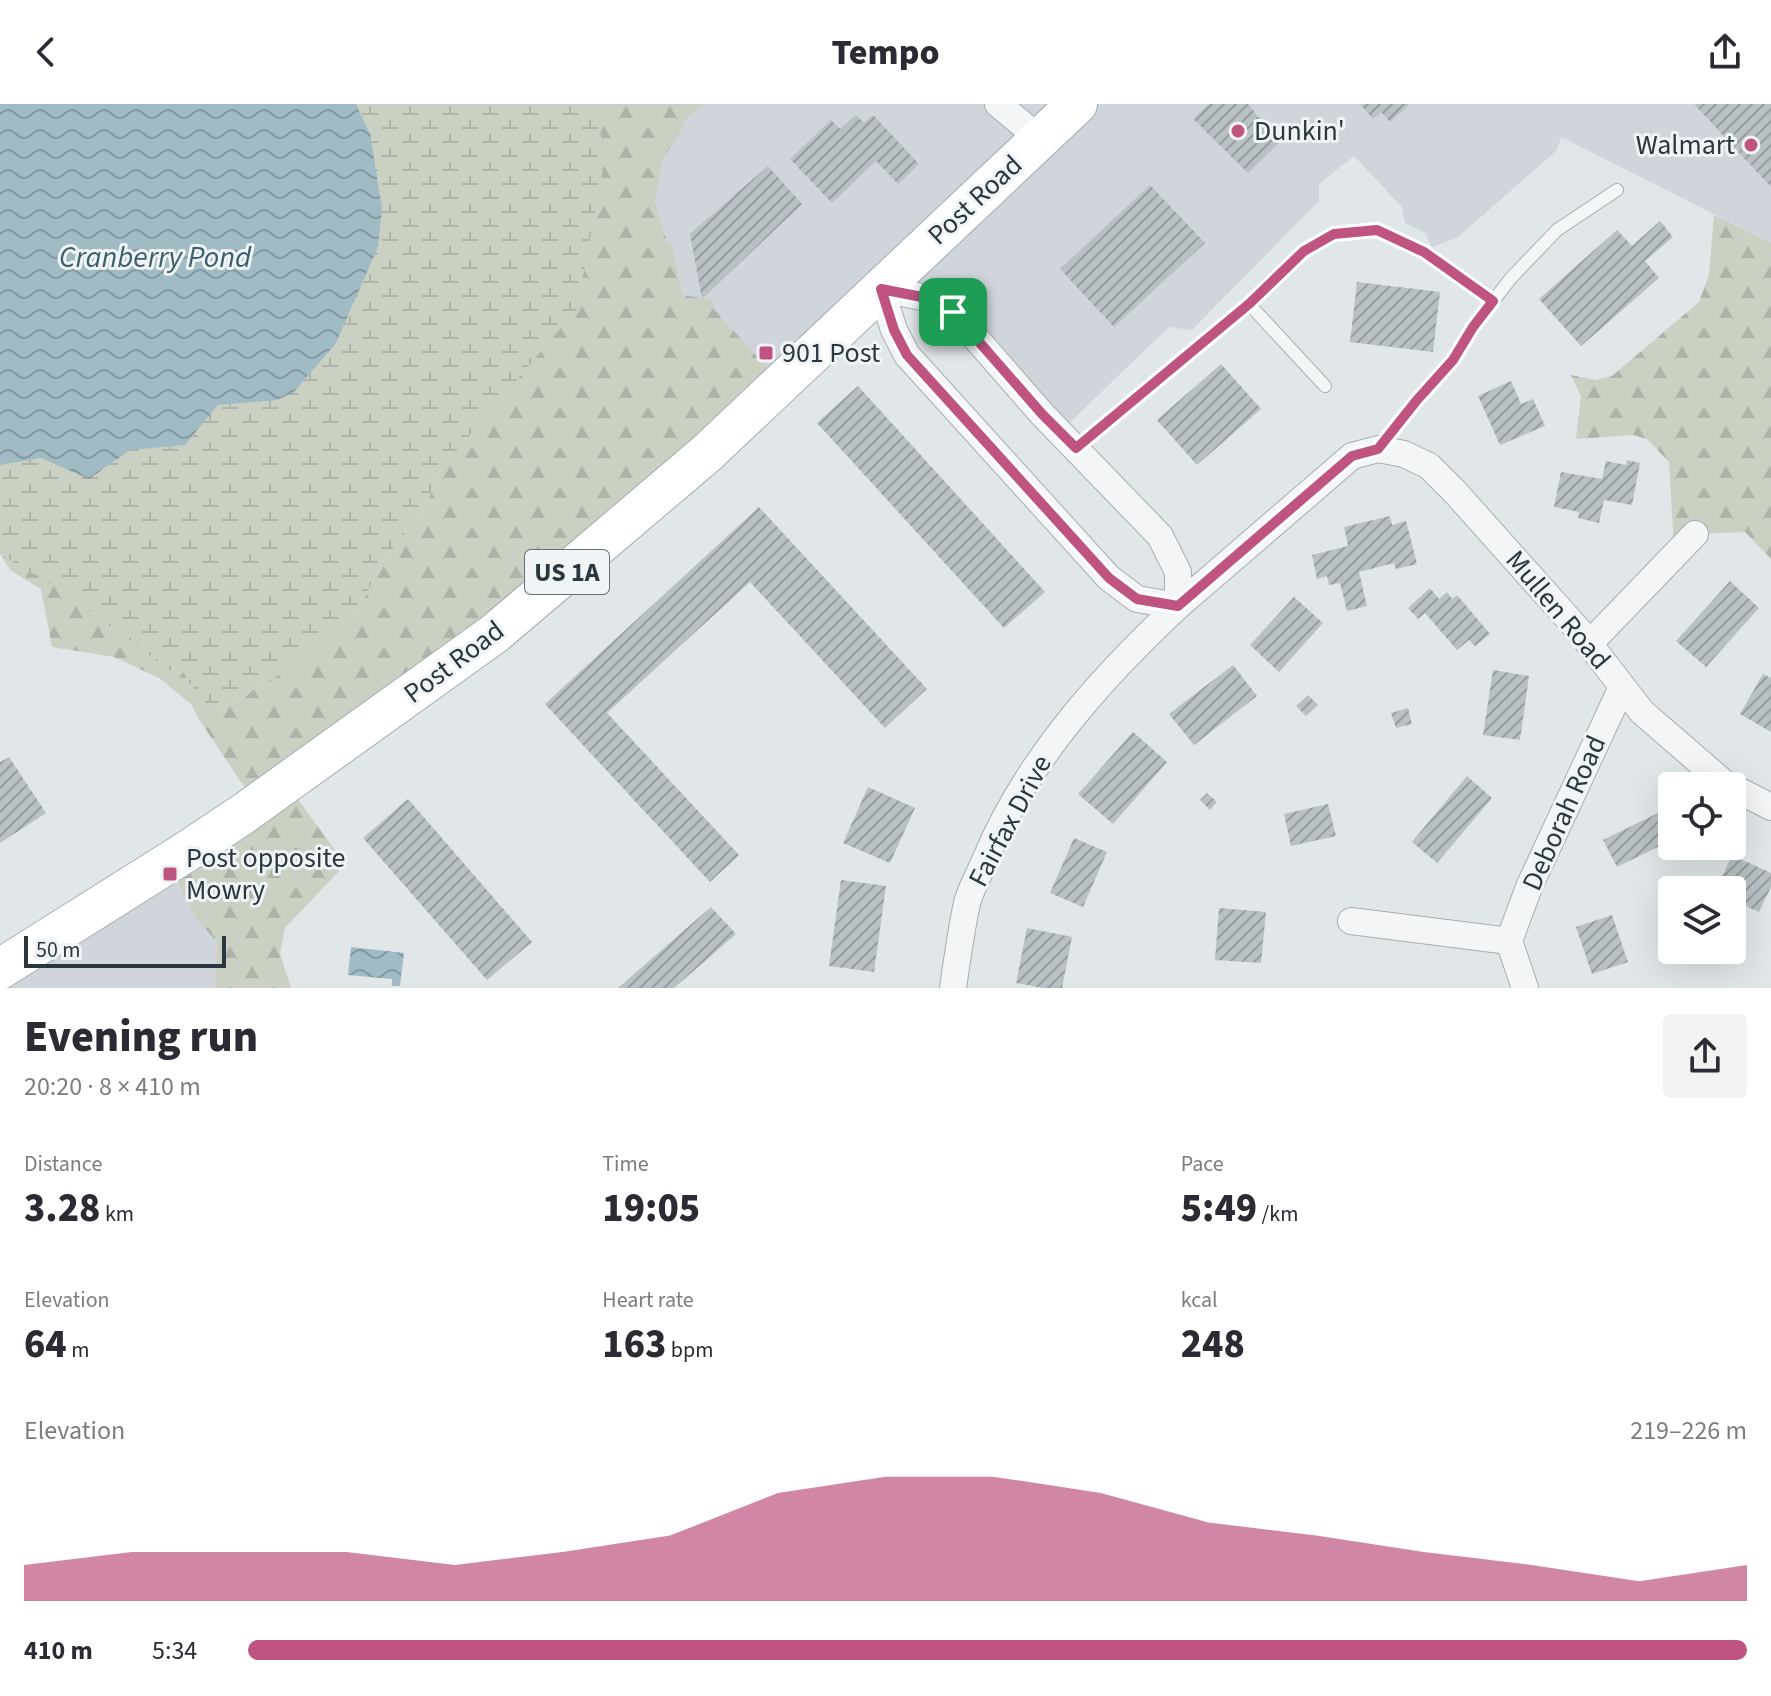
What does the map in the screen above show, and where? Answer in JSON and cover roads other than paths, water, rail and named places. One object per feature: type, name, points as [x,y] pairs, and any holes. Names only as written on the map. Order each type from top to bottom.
[{"type":"main road","name":"Post Road","points":[[0,969],[243,814],[494,634],[706,454],[1077,104]]},
{"type":"street","points":[[998,104],[1040,139]]},
{"type":"street","points":[[881,289],[927,298],[953,312],[1042,414],[1076,448],[1160,536],[1178,572],[1178,606],[1137,599],[1109,578],[907,355],[894,330],[881,289]]},
{"type":"street","name":"Fairfax Drive","points":[[953,988],[968,901],[1022,786],[1055,739],[1099,687],[1178,606],[1352,456],[1378,449]]},
{"type":"street","name":"Mullen Road","points":[[1378,449],[1404,454],[1429,466],[1589,644],[1642,712],[1711,772]]},
{"type":"street","points":[[1589,644],[1695,534]]},
{"type":"street","name":"Deborah Road","points":[[1509,941],[1529,887],[1622,687]]},
{"type":"street","name":"Mullen Road","points":[[1746,794],[1771,807]]},
{"type":"street","points":[[1351,921],[1509,941],[1525,988]]},
{"type":"lane","points":[[1378,449],[1453,360],[1473,327],[1511,278],[1557,230],[1617,190]]},
{"type":"lane","points":[[1076,448],[1249,304],[1304,251],[1334,234],[1377,230],[1424,252],[1493,301]]},
{"type":"lane","points":[[1249,304],[1325,386]]},
{"type":"water","name":"Cranberry Pond","points":[[0,104],[356,104],[370,134],[382,208],[378,247],[336,343],[294,392],[277,400],[218,405],[185,445],[130,450],[89,479],[41,458],[0,465]]},
{"type":"water","points":[[351,947],[404,953],[400,986],[392,986],[392,979],[348,975]]},
{"type":"place","name":"Dunkin'","points":[[1238,131]]},
{"type":"place","name":"Walmart","points":[[1751,145]]},
{"type":"place","name":"901 Post","points":[[766,353]]},
{"type":"place","name":"Post opposite Mowry","points":[[170,874]]}]
